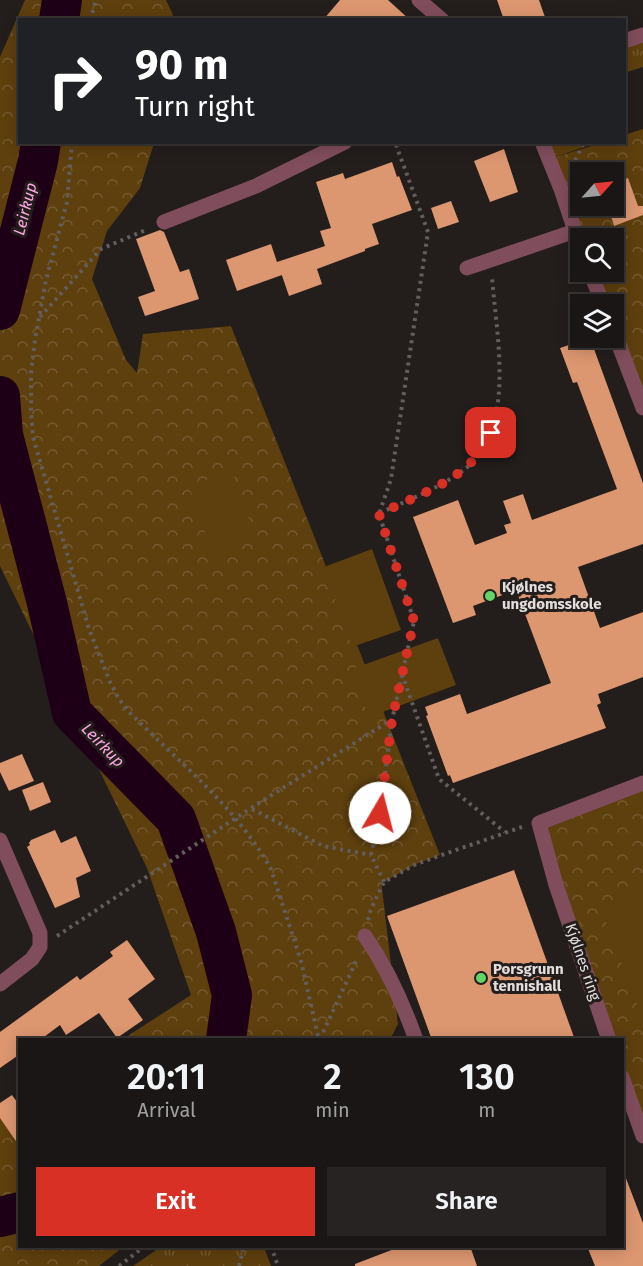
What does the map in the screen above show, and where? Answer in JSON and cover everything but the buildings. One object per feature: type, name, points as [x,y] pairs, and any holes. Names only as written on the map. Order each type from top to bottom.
[{"type":"street","points":[[419,0],[440,18]]},
{"type":"street","points":[[626,40],[643,34]]},
{"type":"street","points":[[164,222],[256,186],[341,144]]},
{"type":"street","points":[[543,144],[574,228]]},
{"type":"street","points":[[467,268],[570,233]]},
{"type":"street","points":[[620,348],[643,408]]},
{"type":"street","points":[[539,823],[643,783]]},
{"type":"street","name":"Kjølnes ring","points":[[539,823],[556,885],[608,1038]]},
{"type":"street","points":[[0,984],[32,959],[40,947],[40,933],[1,845]]},
{"type":"street","points":[[365,936],[390,977],[415,1038]]},
{"type":"street","points":[[624,1083],[643,1136]]},
{"type":"path","points":[[91,18],[96,0]]},
{"type":"path","points":[[72,144],[67,202],[46,280],[35,340],[31,411],[33,436],[99,656],[119,699],[236,819],[271,870],[301,961],[319,1038]]},
{"type":"path","points":[[384,882],[371,855],[380,813],[392,720],[414,621],[379,514],[391,479],[428,232],[396,144]]},
{"type":"path","points":[[40,317],[102,249],[164,222]]},
{"type":"path","points":[[379,514],[445,482],[467,468],[486,445],[496,421],[499,375],[490,260]]},
{"type":"path","points":[[402,674],[439,779],[506,832]]},
{"type":"path","points":[[40,947],[251,808],[392,720]]},
{"type":"path","points":[[251,808],[323,846],[371,855]]},
{"type":"path","points":[[320,1038],[355,963],[365,936],[371,909],[384,882],[416,864],[506,832],[539,823]]},
{"type":"path","points":[[119,1266],[142,1248]]},
{"type":"path","points":[[239,1266],[244,1248]]},
{"type":"path","points":[[272,1248],[278,1266]]},
{"type":"green space","points":[[25,0],[166,0],[173,15],[172,18],[18,18],[18,144],[154,144],[140,188],[107,231],[92,279],[126,360],[137,373],[143,334],[231,326],[440,855],[416,864],[384,882],[381,880],[398,1024],[391,1038],[125,1038],[191,995],[147,868],[0,566],[0,57]]},
{"type":"green space","points":[[643,35],[643,67],[626,72],[626,40]]},
{"type":"green space","points":[[643,129],[643,408],[620,348],[624,348],[624,294],[599,294],[594,282],[624,282],[624,228],[576,228],[571,216],[624,216],[624,162],[570,162],[570,213],[549,159],[598,144],[626,144],[626,134]]},
{"type":"green space","points":[[542,144],[593,144],[549,159]]},
{"type":"green space","points":[[232,471],[256,539],[213,554],[189,486]]},
{"type":"green space","points":[[372,549],[401,630],[352,647],[324,567]]},
{"type":"green space","points":[[438,638],[456,685],[369,717],[352,669]]},
{"type":"green space","points":[[643,783],[643,1136],[624,1080],[624,1038],[609,1038],[539,823]]},
{"type":"green space","points":[[643,892],[643,1020],[601,908]]},
{"type":"green space","points":[[18,1099],[18,1248],[122,1248],[99,1266],[0,1266],[0,1108]]},
{"type":"green space","points":[[159,1248],[264,1248],[271,1266],[133,1266]]},
{"type":"waterway","name":"Leirkup","points":[[59,18],[62,0]]},
{"type":"waterway","name":"Leirkup","points":[[0,310],[41,144]]},
{"type":"waterway","name":"Leirkup","points":[[0,396],[3,435],[47,603],[72,713],[176,819],[216,932],[232,995],[226,1038]]},
{"type":"waterway","name":"Leirkup","points":[[0,1217],[18,1212]]},
{"type":"place","name":"Kjølnes ungdomsskole","points":[[490,596]]},
{"type":"place","name":"Porsgrunn tennishall","points":[[481,978]]},
{"type":"route","points":[[380,813],[392,720],[414,621],[379,514],[445,482],[467,468],[486,445],[491,433]]}]
